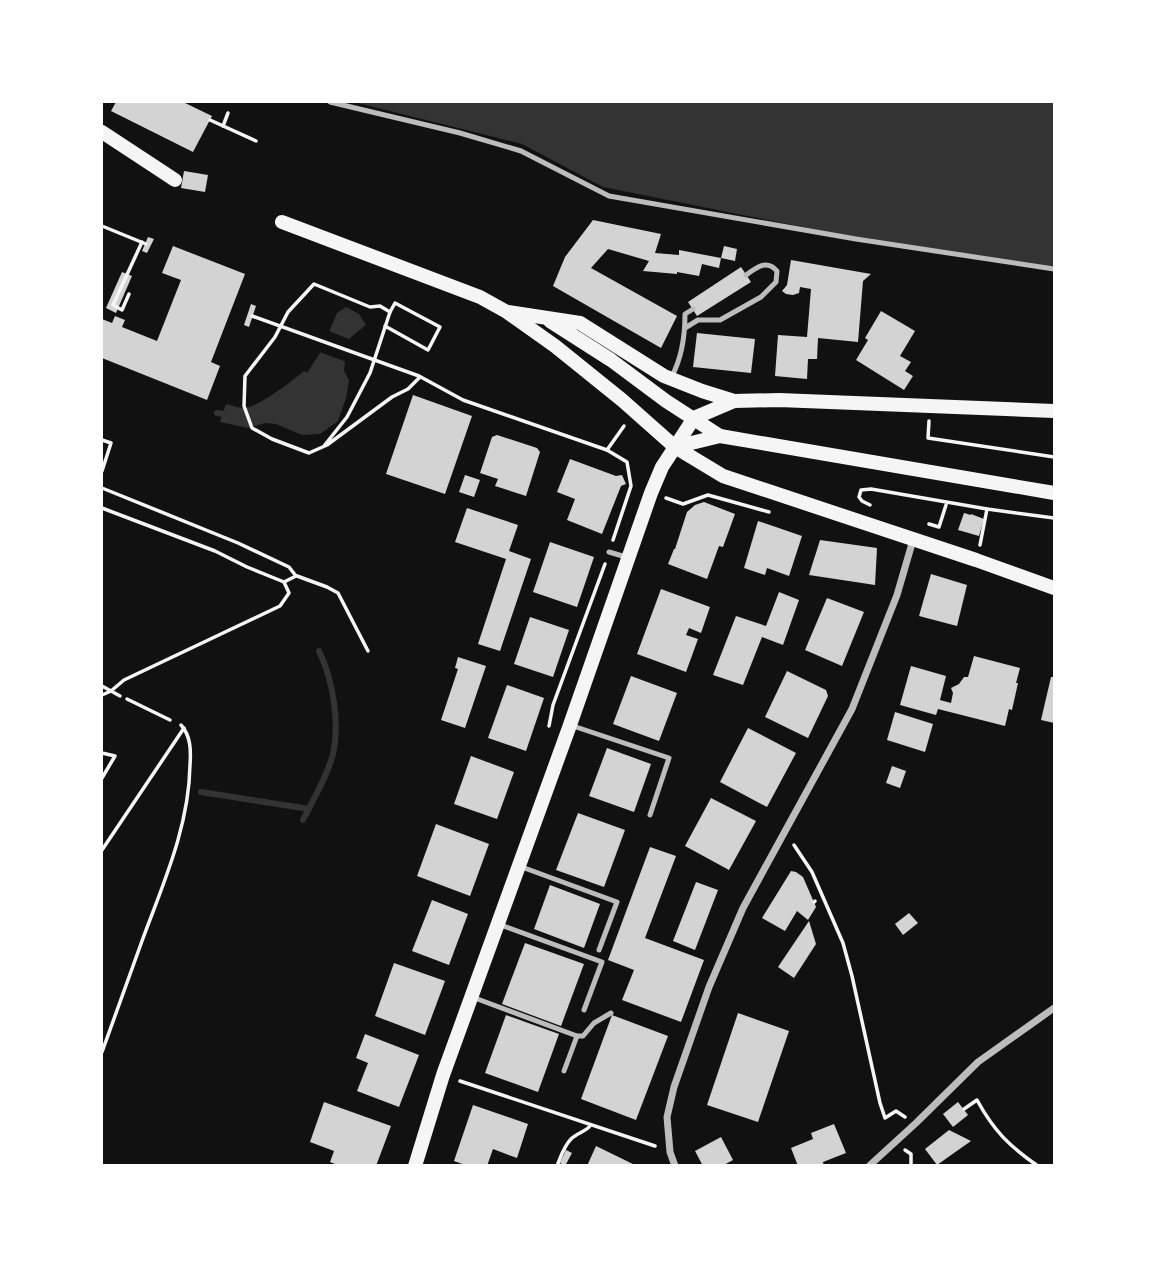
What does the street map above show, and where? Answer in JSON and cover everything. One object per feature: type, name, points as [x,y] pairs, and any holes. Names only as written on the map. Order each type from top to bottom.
[{"type":"main road","points":[[102,132],[175,180]]},
{"type":"main road","points":[[282,222],[480,297],[507,312],[536,321],[611,360],[666,401],[720,436]]},
{"type":"main road","points":[[536,321],[580,323],[670,379],[734,401],[779,400],[1055,411]]},
{"type":"main road","points":[[536,321],[555,346],[675,447],[723,477],[1055,588]]},
{"type":"main road","points":[[415,1166],[443,1075],[570,725],[650,493],[662,467],[694,418],[734,401]]},
{"type":"main road","points":[[675,447],[720,436],[1055,493]]},
{"type":"street","points":[[675,1166],[670,1152],[667,1117],[674,1087],[709,987],[743,908],[852,709],[897,595],[913,540]]},
{"type":"street","points":[[869,1166],[978,1062],[1055,1008]]},
{"type":"lane","points":[[330,102],[460,133],[521,151],[609,196],[856,239],[1055,269]]},
{"type":"lane","points":[[685,328],[698,320],[720,320],[761,298],[776,282],[777,271],[772,265],[766,264],[746,275]]},
{"type":"lane","points":[[670,379],[680,362],[685,314],[692,309]]},
{"type":"lane","points":[[609,552],[628,558]]},
{"type":"lane","points":[[570,725],[669,758],[650,815]]},
{"type":"lane","points":[[519,866],[617,902],[599,950]]},
{"type":"lane","points":[[498,924],[602,962],[584,1010]]},
{"type":"lane","points":[[471,997],[577,1036],[583,1036],[594,1023],[611,1013]]},
{"type":"lane","points":[[564,1071],[577,1036]]},
{"type":"path","points":[[223,126],[228,113]]},
{"type":"path","points":[[210,120],[256,141]]},
{"type":"path","points":[[102,226],[144,243],[113,305],[122,310],[129,294]]},
{"type":"path","points":[[390,312],[380,306],[370,307],[314,284],[288,312],[275,337],[245,376],[244,406],[252,428],[309,453],[324,446],[392,397],[408,389],[419,377]]},
{"type":"path","points":[[324,446],[347,416],[370,373],[385,326],[390,312],[395,303],[440,327],[428,350],[385,326]]},
{"type":"path","points":[[252,316],[419,377],[475,404],[607,450],[627,462],[631,486]]},
{"type":"path","points":[[930,406],[928,438],[1055,457]]},
{"type":"path","points":[[102,440],[111,443],[102,471]]},
{"type":"path","points":[[102,488],[238,542],[289,567],[296,576],[338,593],[368,651]]},
{"type":"path","points":[[873,506],[862,501],[859,497],[861,490],[871,489],[1055,518]]},
{"type":"path","points":[[650,493],[683,504],[708,495],[771,512]]},
{"type":"path","points":[[939,527],[946,505]]},
{"type":"path","points":[[102,508],[215,551],[284,582],[289,593],[280,606],[124,680],[102,695]]},
{"type":"path","points":[[982,537],[987,509]]},
{"type":"path","points":[[284,582],[296,576]]},
{"type":"path","points":[[102,686],[120,696]]},
{"type":"path","points":[[127,699],[170,720]]},
{"type":"path","points":[[102,850],[183,726],[190,741],[190,772],[179,839],[102,1052]]},
{"type":"path","points":[[102,753],[115,756],[102,778]]},
{"type":"path","points":[[804,858],[843,943],[883,1114],[886,1118],[895,1111]]},
{"type":"path","points":[[443,1075],[670,1152]]},
{"type":"path","points":[[964,1109],[977,1100],[988,1120],[1005,1141],[1038,1166]]},
{"type":"path","points":[[557,1166],[571,1140],[589,1129],[590,1125]]},
{"type":"path","points":[[911,1154],[911,1166]]},
{"type":"shaded area","points":[[354,102],[1054,102],[1054,267],[833,233],[603,187],[522,144]]},
{"type":"shaded area","points":[[346,307],[359,314],[366,325],[351,337],[346,352],[344,371],[349,380],[338,421],[320,434],[302,435],[276,424],[265,423],[248,428],[220,422],[226,404],[250,407],[275,393],[304,371],[307,373],[320,353],[337,313]]},
{"type":"pier","points":[[326,330],[354,341],[349,363],[317,351]]},
{"type":"building","points":[[116,102],[183,102],[212,116],[193,152],[111,111]]},
{"type":"building","points":[[184,171],[208,175],[205,192],[181,188]]},
{"type":"building","points":[[593,220],[661,234],[655,253],[679,255],[679,250],[721,258],[719,268],[702,264],[699,276],[643,271],[649,261],[608,249],[591,268],[677,316],[661,348],[553,286],[565,257]]},
{"type":"building","points":[[148,237],[154,239],[147,253],[142,251]]},
{"type":"building","points":[[173,246],[245,274],[211,362],[220,366],[207,400],[102,358],[102,319],[112,323],[115,316],[125,320],[122,327],[157,341],[181,280],[162,273]]},
{"type":"building","points":[[724,246],[737,249],[735,261],[721,258]]},
{"type":"building","points":[[791,260],[871,274],[863,281],[858,342],[818,338],[817,359],[808,359],[807,379],[775,376],[778,335],[807,337],[811,289],[800,287],[799,293],[793,295],[782,291],[787,285]]},
{"type":"building","points":[[741,267],[751,282],[697,316],[688,302]]},
{"type":"building","points":[[122,272],[132,276],[116,313],[106,308]]},
{"type":"building","points":[[251,304],[256,306],[249,327],[244,325]]},
{"type":"building","points":[[881,311],[915,331],[900,356],[911,362],[905,371],[913,376],[904,390],[856,360]]},
{"type":"building","points":[[697,333],[755,339],[751,373],[693,367]]},
{"type":"building","points":[[413,395],[472,416],[445,494],[386,474]]},
{"type":"building","points":[[497,435],[537,448],[540,452],[526,496],[495,486],[498,479],[480,473],[492,437]]},
{"type":"building","points":[[570,459],[616,476],[622,475],[626,484],[621,486],[602,534],[567,520],[575,499],[557,492]]},
{"type":"building","points":[[465,475],[480,480],[474,497],[459,492]]},
{"type":"building","points":[[704,502],[735,514],[707,579],[668,564],[687,512]]},
{"type":"building","points":[[467,508],[518,525],[509,551],[531,559],[500,651],[478,644],[506,559],[455,542]]},
{"type":"building","points":[[964,513],[984,519],[979,536],[958,530]]},
{"type":"building","points":[[758,521],[802,536],[789,576],[767,568],[765,575],[744,568]]},
{"type":"building","points":[[820,540],[877,548],[875,585],[809,575]]},
{"type":"building","points":[[550,542],[594,557],[577,607],[533,592]]},
{"type":"building","points":[[931,574],[967,585],[957,626],[919,616]]},
{"type":"building","points":[[661,589],[710,607],[701,633],[689,628],[686,635],[698,639],[686,672],[637,654]]},
{"type":"building","points":[[779,592],[799,600],[783,645],[762,637],[743,685],[713,675],[736,616],[766,626]]},
{"type":"building","points":[[827,598],[864,612],[842,666],[805,650]]},
{"type":"building","points":[[530,617],[569,630],[553,677],[514,664]]},
{"type":"building","points":[[974,656],[1020,668],[1012,710],[1009,709],[1005,726],[938,709],[936,715],[900,705],[911,666],[946,676],[940,700],[951,703],[951,688],[959,684],[964,677],[968,677]]},
{"type":"building","points":[[458,657],[486,666],[465,728],[441,720],[458,669],[455,668]]},
{"type":"building","points":[[787,671],[826,690],[828,696],[808,738],[765,717]]},
{"type":"building","points":[[631,676],[677,693],[659,741],[613,724]]},
{"type":"building","points":[[1051,677],[1054,677],[1054,723],[1041,720]]},
{"type":"building","points":[[507,685],[544,698],[526,751],[488,738]]},
{"type":"building","points":[[895,712],[933,724],[925,752],[887,740]]},
{"type":"building","points":[[748,728],[796,753],[767,807],[720,782]]},
{"type":"building","points":[[607,748],[651,764],[634,812],[589,796]]},
{"type":"building","points":[[471,756],[514,772],[497,819],[454,804]]},
{"type":"building","points":[[892,766],[906,771],[900,788],[886,783]]},
{"type":"building","points":[[711,798],[756,821],[729,870],[685,846]]},
{"type":"building","points":[[578,813],[625,830],[604,887],[556,870]]},
{"type":"building","points":[[436,824],[489,844],[470,896],[417,876]]},
{"type":"building","points":[[650,847],[676,856],[645,938],[704,960],[681,1022],[622,1000],[634,970],[608,960]]},
{"type":"building","points":[[791,871],[803,877],[816,907],[808,920],[797,911],[785,931],[762,918]]},
{"type":"building","points":[[696,882],[718,890],[695,950],[673,941]]},
{"type":"building","points":[[550,885],[600,904],[584,948],[534,929]]},
{"type":"building","points":[[432,900],[468,914],[449,965],[412,951]]},
{"type":"building","points":[[909,913],[918,923],[903,935],[895,924]]},
{"type":"building","points":[[809,921],[816,944],[794,978],[778,967]]},
{"type":"building","points":[[525,943],[584,964],[561,1026],[502,1004]]},
{"type":"building","points":[[394,963],[445,981],[425,1035],[375,1016]]},
{"type":"building","points":[[738,1013],[789,1031],[758,1122],[707,1105]]},
{"type":"building","points":[[506,1015],[559,1034],[538,1092],[485,1073]]},
{"type":"building","points":[[612,1015],[668,1036],[636,1120],[581,1099]]},
{"type":"building","points":[[365,1034],[419,1055],[399,1107],[357,1091],[368,1063],[356,1058]]},
{"type":"building","points":[[324,1102],[391,1126],[376,1166],[340,1166],[330,1162],[334,1151],[310,1142]]},
{"type":"building","points":[[958,1102],[968,1115],[953,1127],[943,1114]]},
{"type":"building","points":[[473,1105],[528,1124],[517,1158],[493,1149],[487,1166],[468,1166],[454,1161]]},
{"type":"building","points":[[834,1124],[846,1153],[823,1162],[824,1166],[798,1166],[791,1148],[813,1139],[811,1133]]},
{"type":"building","points":[[949,1130],[971,1141],[937,1165],[925,1149]]},
{"type":"building","points":[[721,1137],[733,1160],[722,1166],[703,1166],[695,1151]]},
{"type":"building","points":[[596,1146],[637,1166],[587,1166]]},
{"type":"building","points":[[566,1150],[572,1153],[565,1166],[560,1163]]},
{"type":"waterway","points":[[217,413],[230,415]]},
{"type":"waterway","points":[[303,820],[327,771],[335,742],[334,702],[319,651]]},
{"type":"waterway","points":[[201,792],[309,809]]}]
